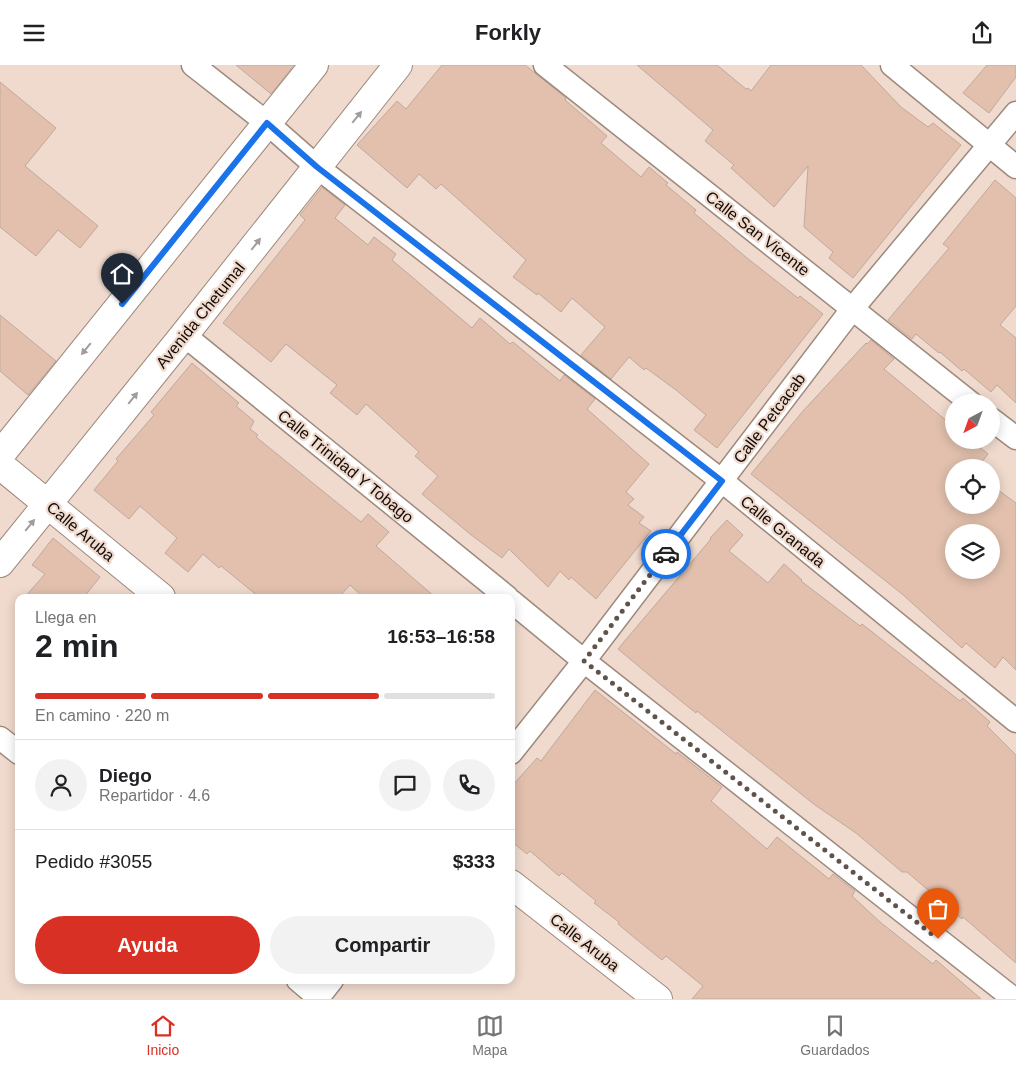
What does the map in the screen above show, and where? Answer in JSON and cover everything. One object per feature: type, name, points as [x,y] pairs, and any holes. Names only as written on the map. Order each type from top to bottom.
[{"type":"main road","points":[[0,455],[314,65]]},
{"type":"main road","name":"Avenida Chetumal","points":[[0,563],[398,65]]},
{"type":"main road","name":"Calle Aruba","points":[[0,465],[157,594]]},
{"type":"main road","name":"Calle Aruba","points":[[515,887],[658,999]]},
{"type":"street","name":"Calle Granada","points":[[194,65],[267,123],[317,167],[722,481],[1016,721]]},
{"type":"street","name":"Calle San Vicente","points":[[545,65],[960,394]]},
{"type":"street","points":[[892,65],[1016,167]]},
{"type":"street","name":"Calle Petcacab","points":[[515,748],[584,661],[853,308],[1016,113]]},
{"type":"street","name":"Calle Trinidad Y Tobago","points":[[184,335],[503,594]]},
{"type":"street","points":[[1000,426],[1016,439]]},
{"type":"street","points":[[515,604],[584,661],[1014,999]]},
{"type":"street","points":[[0,738],[15,750]]},
{"type":"street","points":[[306,984],[322,992]]},
{"type":"building","points":[[236,65],[294,65],[271,94]]},
{"type":"building","points":[[442,65],[525,65],[566,98],[565,100],[607,136],[601,143],[641,177],[649,167],[668,183],[666,185],[696,210],[694,213],[747,258],[798,298],[800,296],[823,314],[717,448],[694,430],[706,415],[646,368],[644,370],[629,357],[611,379],[581,355],[605,327],[572,298],[561,312],[538,293],[537,295],[513,277],[526,260],[441,184],[436,189],[419,174],[407,188],[357,145],[397,101],[406,109]]},
{"type":"building","points":[[637,65],[717,65],[751,91],[771,65],[861,65],[901,107],[928,127],[933,123],[961,145],[853,278],[829,258],[833,252],[804,227],[808,166],[774,207],[731,168],[734,165],[705,141],[713,130]]},
{"type":"building","points":[[987,65],[1016,65],[1016,77],[989,113],[963,93]]},
{"type":"building","points":[[0,82],[56,128],[25,166],[98,226],[80,248],[58,230],[36,256],[0,227]]},
{"type":"building","points":[[995,180],[1016,198],[1016,306],[1000,325],[1016,338],[1016,403],[997,385],[991,392],[964,369],[962,371],[916,334],[912,339],[888,320],[949,248],[943,244]]},
{"type":"building","points":[[322,187],[345,205],[335,218],[368,245],[374,237],[396,254],[392,260],[472,328],[480,318],[510,344],[513,342],[560,381],[564,375],[595,399],[587,409],[649,464],[626,492],[634,499],[628,505],[644,517],[639,523],[651,531],[596,599],[571,577],[569,580],[560,571],[548,587],[509,549],[502,558],[422,494],[438,476],[415,456],[419,452],[366,404],[357,415],[330,393],[337,385],[286,344],[271,362],[223,323],[305,220],[300,215]]},
{"type":"building","points":[[0,315],[56,361],[28,395],[0,371]]},
{"type":"building","points":[[871,340],[894,359],[884,369],[945,420],[945,449],[982,449],[988,454],[984,459],[945,459],[945,514],[1000,514],[1000,491],[1016,503],[1016,670],[1003,657],[995,668],[966,643],[962,648],[902,594],[751,474],[803,411],[866,343]]},
{"type":"building","points":[[192,363],[239,403],[236,406],[254,421],[250,429],[258,435],[256,437],[361,522],[368,514],[389,532],[376,546],[432,594],[360,594],[350,585],[342,594],[255,594],[203,554],[188,572],[165,553],[177,538],[140,506],[129,519],[94,490],[118,461],[116,459],[154,415],[151,412]]},
{"type":"building","points":[[727,520],[743,535],[729,551],[768,583],[784,564],[801,581],[860,626],[862,624],[960,701],[963,698],[990,722],[987,726],[1016,755],[1016,963],[907,872],[902,872],[856,833],[815,805],[697,711],[696,713],[618,649]]},
{"type":"building","points":[[53,538],[100,577],[86,594],[28,594],[45,574],[32,565]]},
{"type":"building","points":[[595,690],[676,754],[677,752],[722,787],[711,801],[767,849],[777,837],[829,879],[833,874],[855,891],[852,896],[880,922],[933,964],[936,960],[981,999],[692,999],[703,986],[666,956],[662,960],[618,924],[619,922],[594,903],[596,901],[562,873],[559,876],[530,851],[527,854],[515,844],[515,783],[537,758],[541,761]]},
{"type":"way so far","points":[[666,554],[584,661],[938,939]]},
{"type":"route","points":[[122,304],[267,123],[317,167],[722,481],[666,554]]}]
